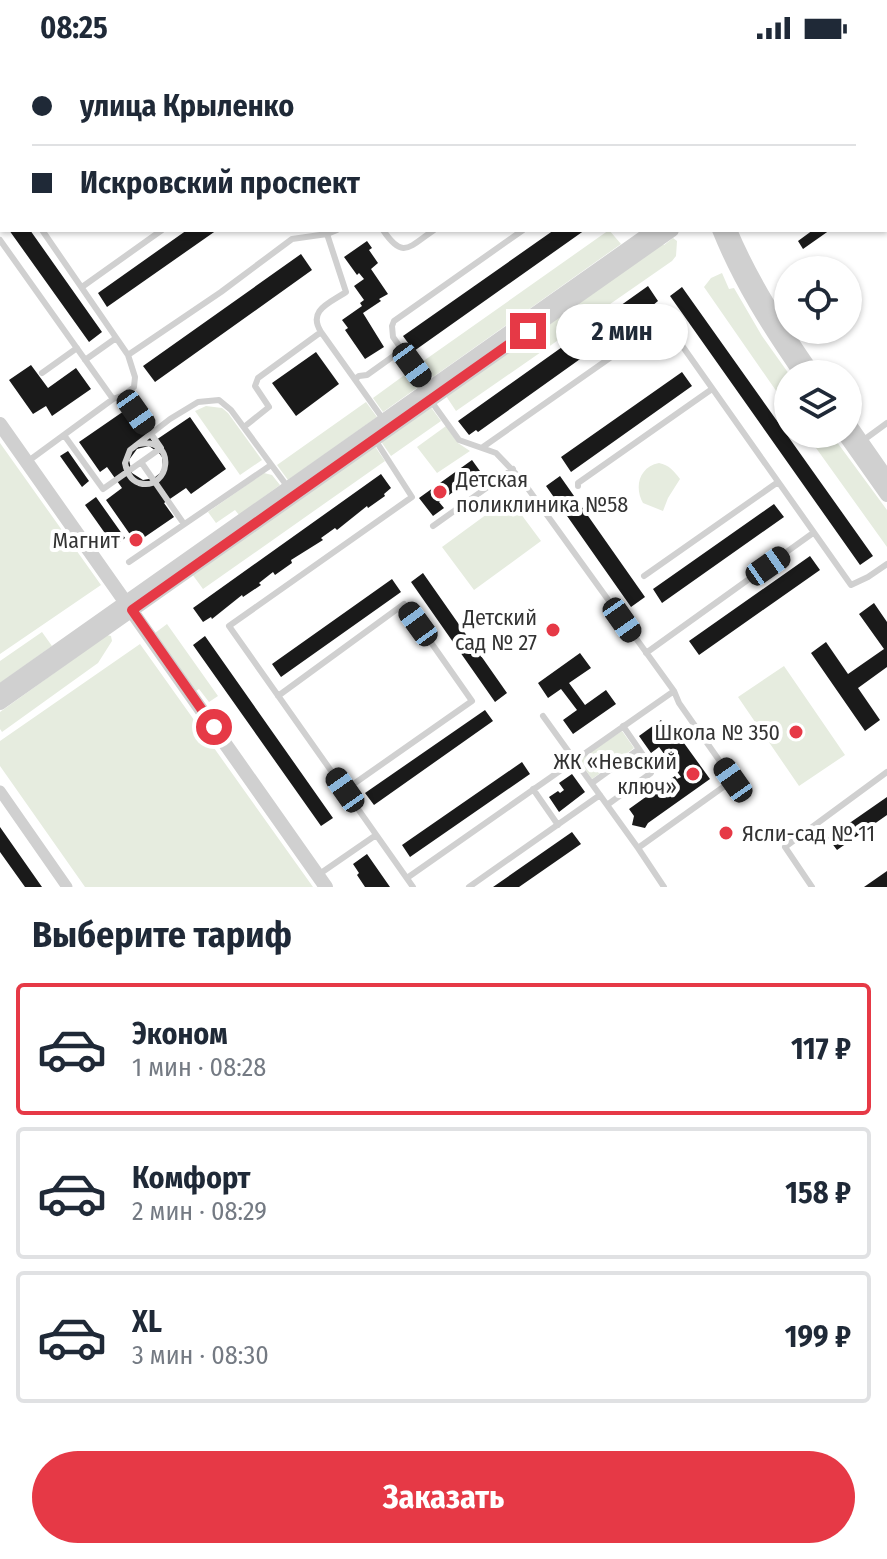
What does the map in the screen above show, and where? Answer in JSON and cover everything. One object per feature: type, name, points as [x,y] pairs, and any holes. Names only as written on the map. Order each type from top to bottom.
[{"type":"street","points":[[430,394],[651,232]]},
{"type":"street","points":[[0,691],[129,606],[430,394],[669,232]]},
{"type":"street","points":[[720,232],[737,272],[803,360]]},
{"type":"street","points":[[731,232],[766,314],[793,360]]},
{"type":"street","points":[[0,424],[322,881]]},
{"type":"street","points":[[859,448],[887,495]]},
{"type":"street","points":[[861,448],[887,478]]},
{"type":"street","points":[[0,703],[129,606]]},
{"type":"street","points":[[0,791],[67,887]]},
{"type":"lane","points":[[27,462],[113,399],[124,395],[134,387],[135,377],[128,355],[43,232]]},
{"type":"lane","points":[[82,287],[159,232]]},
{"type":"lane","points":[[287,232],[292,239]]},
{"type":"lane","points":[[128,355],[292,239],[332,232]]},
{"type":"lane","points":[[384,232],[391,243],[403,248],[410,247],[431,232]]},
{"type":"lane","points":[[520,232],[394,321],[391,332],[459,440],[496,453],[513,469],[674,691],[679,703],[733,780],[638,848]]},
{"type":"lane","points":[[327,234],[346,292],[319,310],[317,325],[387,424]]},
{"type":"lane","points":[[0,240],[113,399]]},
{"type":"lane","points":[[766,314],[774,309]]},
{"type":"lane","points":[[483,447],[664,320],[851,585],[887,564]]},
{"type":"lane","points":[[244,427],[269,407],[255,386],[258,378],[321,332]]},
{"type":"lane","points":[[85,360],[116,338]]},
{"type":"lane","points":[[42,373],[77,348]]},
{"type":"lane","points":[[355,379],[367,375],[402,350]]},
{"type":"lane","points":[[578,486],[578,483],[712,389]]},
{"type":"lane","points":[[64,435],[103,489],[161,448],[124,395]]},
{"type":"lane","points":[[139,444],[156,446],[165,457],[164,473],[154,482],[144,484],[130,477],[126,468],[128,453],[133,447],[170,419],[198,402],[219,400],[231,410],[292,492]]},
{"type":"lane","points":[[862,440],[887,423]]},
{"type":"lane","points":[[372,435],[412,497],[229,626],[413,887]]},
{"type":"lane","points":[[141,462],[184,524]]},
{"type":"lane","points":[[129,562],[271,465]]},
{"type":"lane","points":[[433,526],[513,469]]},
{"type":"lane","points":[[644,576],[778,482]]},
{"type":"lane","points":[[646,653],[813,533]]},
{"type":"lane","points":[[278,696],[404,604],[472,701],[345,790]]},
{"type":"lane","points":[[407,878],[674,691]]},
{"type":"lane","points":[[543,716],[664,887]]},
{"type":"lane","points":[[607,805],[651,773],[652,768],[623,726]]},
{"type":"lane","points":[[592,783],[639,749]]},
{"type":"lane","points":[[812,887],[785,847],[887,772]]},
{"type":"lane","points":[[533,789],[558,825]]},
{"type":"lane","points":[[469,887],[600,795]]},
{"type":"lane","points":[[322,881],[376,835]]},
{"type":"shaded area","points":[[606,232],[611,232],[621,244],[433,377],[422,362]]},
{"type":"shaded area","points":[[673,238],[677,241],[676,256],[672,261],[456,411],[446,396]]},
{"type":"shaded area","points":[[722,273],[729,289],[734,288],[779,360],[774,360],[774,388],[704,287],[711,278]]},
{"type":"shaded area","points":[[410,371],[421,385],[383,412],[373,398]]},
{"type":"shaded area","points":[[366,402],[377,417],[288,480],[277,465]]},
{"type":"shaded area","points":[[206,406],[222,408],[228,413],[262,460],[240,475],[195,411]]},
{"type":"shaded area","points":[[430,406],[441,421],[391,456],[380,440]]},
{"type":"shaded area","points":[[446,426],[458,443],[470,451],[437,473],[417,447]]},
{"type":"shaded area","points":[[0,443],[101,585],[0,654]]},
{"type":"shaded area","points":[[374,445],[385,461],[203,589],[192,574]]},
{"type":"shaded area","points":[[816,448],[841,448],[887,510],[887,547]]},
{"type":"shaded area","points":[[659,463],[666,465],[680,479],[663,511],[643,503],[639,491],[643,473]]},
{"type":"shaded area","points":[[264,473],[272,475],[280,485],[239,515],[235,510],[216,523],[208,512]]},
{"type":"shaded area","points":[[509,498],[541,541],[474,590],[442,547]]},
{"type":"shaded area","points":[[167,624],[218,696],[209,702],[199,689],[196,691],[155,633]]},
{"type":"shaded area","points":[[42,632],[52,646],[0,683],[0,661]]},
{"type":"shaded area","points":[[107,635],[111,636],[112,641],[98,663],[2,732],[0,712]]},
{"type":"shaded area","points":[[140,644],[313,887],[85,887],[0,766],[0,741]]},
{"type":"shaded area","points":[[784,666],[845,755],[799,786],[738,697]]},
{"type":"shaded area","points":[[622,731],[634,748],[592,779],[579,760]]},
{"type":"building","points":[[10,232],[31,232],[102,332],[89,342]]},
{"type":"building","points":[[184,232],[214,232],[107,307],[98,293]]},
{"type":"building","points":[[551,232],[582,232],[414,351],[403,336]]},
{"type":"building","points":[[810,232],[827,232],[803,249],[798,241]]},
{"type":"building","points":[[367,241],[378,263],[371,269],[388,294],[363,313],[384,347],[365,359],[345,330],[348,328],[342,320],[362,306],[360,303],[364,300],[354,286],[364,279],[359,273],[357,275],[344,257]]},
{"type":"building","points":[[301,254],[312,270],[155,382],[143,366]]},
{"type":"building","points":[[648,286],[658,301],[653,307],[478,432],[476,430],[469,435],[458,421]]},
{"type":"building","points":[[682,287],[774,417],[774,443],[670,296]]},
{"type":"building","points":[[316,352],[339,384],[296,416],[272,383]]},
{"type":"building","points":[[31,365],[48,388],[76,368],[91,389],[52,416],[46,406],[33,414],[9,380]]},
{"type":"building","points":[[682,372],[692,386],[571,472],[561,457]]},
{"type":"building","points":[[124,411],[134,426],[139,422],[153,442],[190,417],[226,469],[191,494],[186,488],[164,503],[174,517],[136,543],[106,500],[122,488],[107,467],[100,472],[79,442]],"holes":[[[149,446],[159,453],[163,467],[154,478],[143,480],[132,473],[129,460],[137,449]]]},
{"type":"building","points":[[777,448],[796,448],[873,556],[860,565]]},
{"type":"building","points":[[68,451],[89,481],[82,487],[60,456]]},
{"type":"building","name":"Детская поликлиника №58","points":[[472,460],[485,478],[475,486],[470,480],[439,502],[444,508],[433,516],[419,498]]},
{"type":"building","points":[[381,474],[391,488],[385,496],[321,538],[323,540],[291,560],[292,563],[275,575],[273,572],[259,583],[261,585],[242,595],[212,619],[203,622],[193,608]]},
{"type":"building","points":[[560,476],[645,597],[631,607],[546,486]]},
{"type":"building","points":[[96,497],[125,538],[114,546],[85,505]]},
{"type":"building","points":[[774,504],[784,517],[662,603],[653,589]]},
{"type":"building","points":[[810,556],[820,570],[699,655],[689,641]]},
{"type":"building","points":[[423,573],[507,693],[495,702],[411,582]]},
{"type":"building","points":[[392,579],[401,592],[281,677],[272,664]]},
{"type":"building","points":[[874,603],[887,622],[887,667],[858,688],[880,720],[865,731],[811,653],[826,642],[848,674],[884,649],[859,614]]},
{"type":"building","points":[[205,636],[333,818],[321,826],[193,645]]},
{"type":"building","points":[[580,653],[591,668],[569,683],[585,705],[606,690],[616,704],[573,734],[563,720],[577,710],[561,689],[548,698],[538,683]]},
{"type":"building","points":[[485,710],[493,721],[374,805],[365,793]]},
{"type":"building","name":"ЖК «Невский ключ»","points":[[661,720],[677,725],[676,732],[710,779],[645,828],[632,825],[634,816],[629,809],[675,776],[677,779],[681,777],[659,747],[651,753],[639,736]]},
{"type":"building","points":[[522,762],[530,774],[410,857],[402,845]]},
{"type":"building","points":[[572,774],[585,792],[559,812],[549,797],[564,790],[559,783]]},
{"type":"building","points":[[887,797],[887,815],[837,850],[828,838]]},
{"type":"building","points":[[0,827],[42,887],[25,887],[0,852]]},
{"type":"building","points":[[572,832],[581,844],[519,887],[493,887]]},
{"type":"building","points":[[367,854],[390,887],[365,887],[353,864]]},
{"type":"building","points":[[887,871],[887,887],[864,887]]},
{"type":"place","name":"Детская поликлиника №58","points":[[440,492]]},
{"type":"place","name":"Магнит","points":[[136,540]]},
{"type":"place","name":"Детский сад № 27","points":[[553,630]]},
{"type":"place","name":"Школа № 350","points":[[796,732]]},
{"type":"place","name":"ЖК «Невский ключ»","points":[[693,774]]},
{"type":"place","name":"Ясли-сад № 11","points":[[726,833]]},
{"type":"route","points":[[214,727],[132,610],[528,331]]}]
